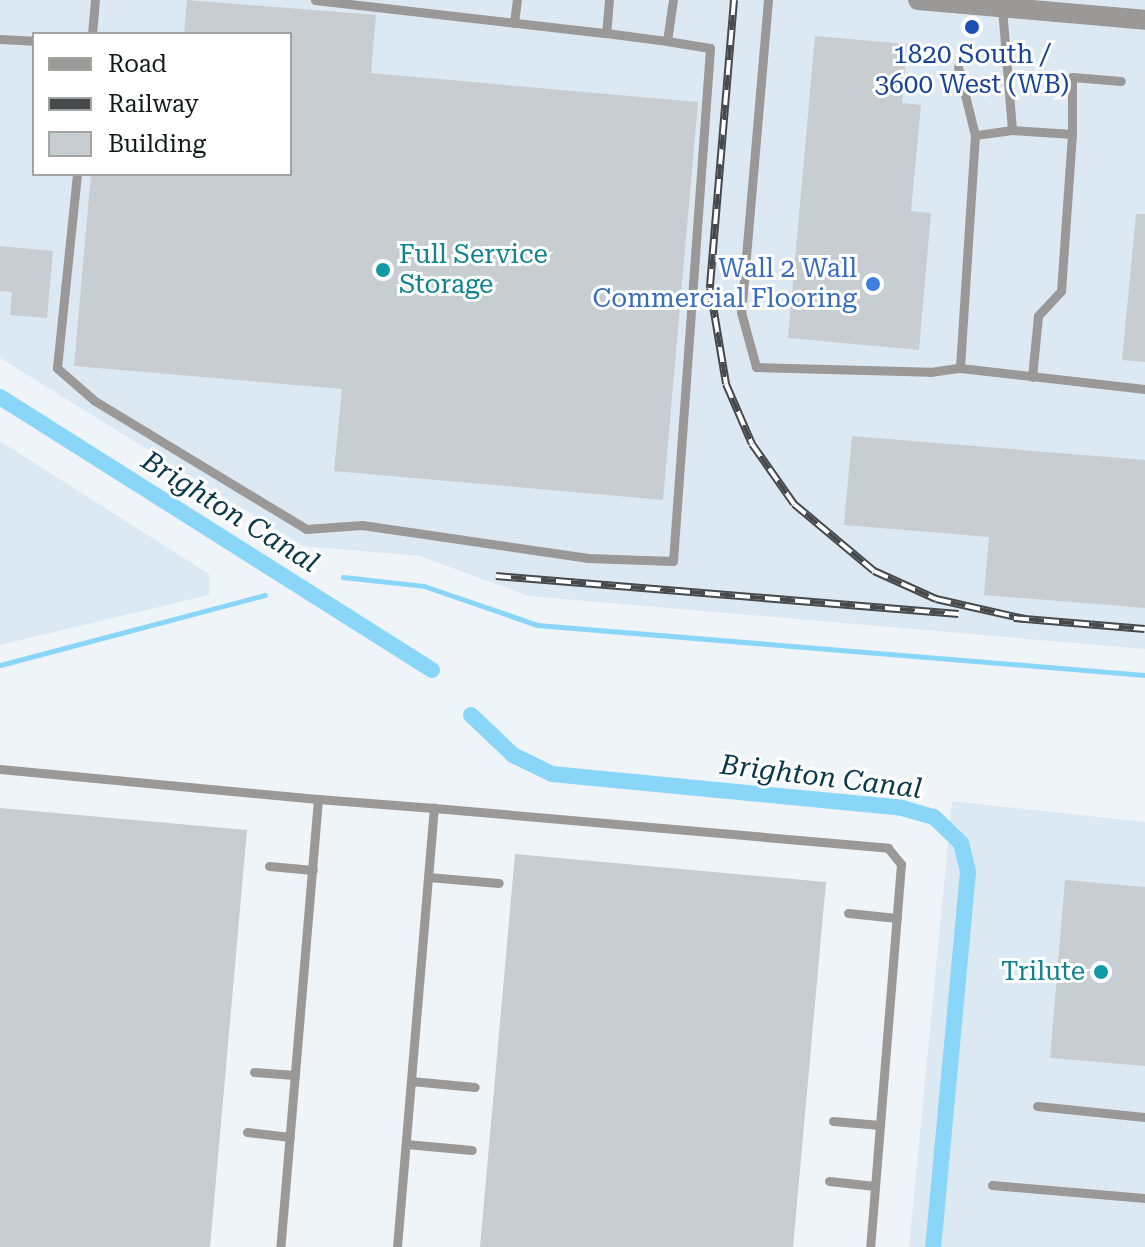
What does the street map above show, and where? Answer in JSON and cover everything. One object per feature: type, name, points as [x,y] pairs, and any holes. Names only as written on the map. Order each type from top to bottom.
[{"type":"street","points":[[918,0],[1145,20]]},
{"type":"lane","points":[[92,32],[95,0]]},
{"type":"lane","points":[[77,176],[57,368],[95,401],[306,529],[362,525],[587,558],[673,561],[710,48],[381,4],[315,0]]},
{"type":"lane","points":[[514,23],[517,0]]},
{"type":"lane","points":[[606,33],[609,0]]},
{"type":"lane","points":[[667,41],[673,0]]},
{"type":"lane","points":[[768,0],[741,312],[756,367],[930,372],[960,368],[1145,389]]},
{"type":"lane","points":[[1002,8],[1012,130]]},
{"type":"lane","points":[[0,39],[32,41]]},
{"type":"lane","points":[[958,67],[975,135],[960,368]]},
{"type":"lane","points":[[1032,377],[1038,316],[1061,291],[1072,134],[1072,77],[1121,81]]},
{"type":"lane","points":[[975,135],[1012,130],[1072,134]]},
{"type":"lane","points":[[0,769],[888,848],[901,864],[870,1247]]},
{"type":"lane","points":[[280,1247],[318,799]]},
{"type":"lane","points":[[397,1247],[434,808]]},
{"type":"lane","points":[[269,866],[313,870]]},
{"type":"lane","points":[[428,877],[499,883]]},
{"type":"lane","points":[[848,913],[897,918]]},
{"type":"lane","points":[[254,1072],[295,1075]]},
{"type":"lane","points":[[411,1081],[475,1087]]},
{"type":"lane","points":[[1037,1106],[1145,1117]]},
{"type":"lane","points":[[833,1121],[880,1125]]},
{"type":"lane","points":[[247,1132],[290,1137]]},
{"type":"lane","points":[[406,1144],[472,1150]]},
{"type":"lane","points":[[829,1181],[875,1186]]},
{"type":"lane","points":[[992,1185],[1145,1198]]},
{"type":"shaded area","points":[[0,0],[1145,0],[1145,649],[528,596],[420,556],[303,546],[0,358]]},
{"type":"shaded area","points":[[0,441],[209,574],[209,595],[0,645]]},
{"type":"shaded area","points":[[952,801],[1145,822],[1145,1247],[909,1247]]},
{"type":"building","name":"Full Service Storage","points":[[187,0],[376,15],[371,73],[698,102],[663,500],[334,471],[342,389],[74,366],[91,176],[292,176],[292,32],[184,32]]},
{"type":"building","points":[[815,36],[907,44],[902,103],[921,105],[911,211],[931,213],[919,350],[788,338]]},
{"type":"building","points":[[1136,214],[1145,214],[1145,362],[1122,360]]},
{"type":"building","points":[[0,246],[53,251],[47,318],[10,315],[12,292],[0,291]]},
{"type":"building","points":[[852,436],[1145,460],[1145,608],[984,595],[989,537],[844,525]]},
{"type":"building","points":[[0,808],[247,830],[210,1247],[0,1247]]},
{"type":"building","points":[[515,854],[826,882],[793,1247],[480,1247]]},
{"type":"building","name":"Trilute","points":[[1065,880],[1145,887],[1145,1066],[1050,1058]]},
{"type":"waterway","name":"Brighton Canal","points":[[0,397],[432,670]]},
{"type":"waterway","points":[[343,577],[424,586],[537,625],[1145,675]]},
{"type":"waterway","points":[[0,665],[265,595]]},
{"type":"waterway","name":"Brighton Canal","points":[[471,715],[513,755],[552,774],[902,808],[934,817],[961,843],[968,872],[933,1247]]},
{"type":"railway","points":[[734,0],[710,288],[726,384],[752,444],[794,504],[874,571],[936,599],[1025,619]]},
{"type":"railway","points":[[496,576],[958,614]]},
{"type":"railway","points":[[1014,618],[1145,629]]},
{"type":"place","name":"1820 South / 3600 West (WB)","points":[[972,27]]},
{"type":"place","name":"Full Service Storage","points":[[383,270]]},
{"type":"place","name":"Wall 2 Wall Commercial Flooring","points":[[873,284]]},
{"type":"place","name":"Trilute","points":[[1101,972]]}]
